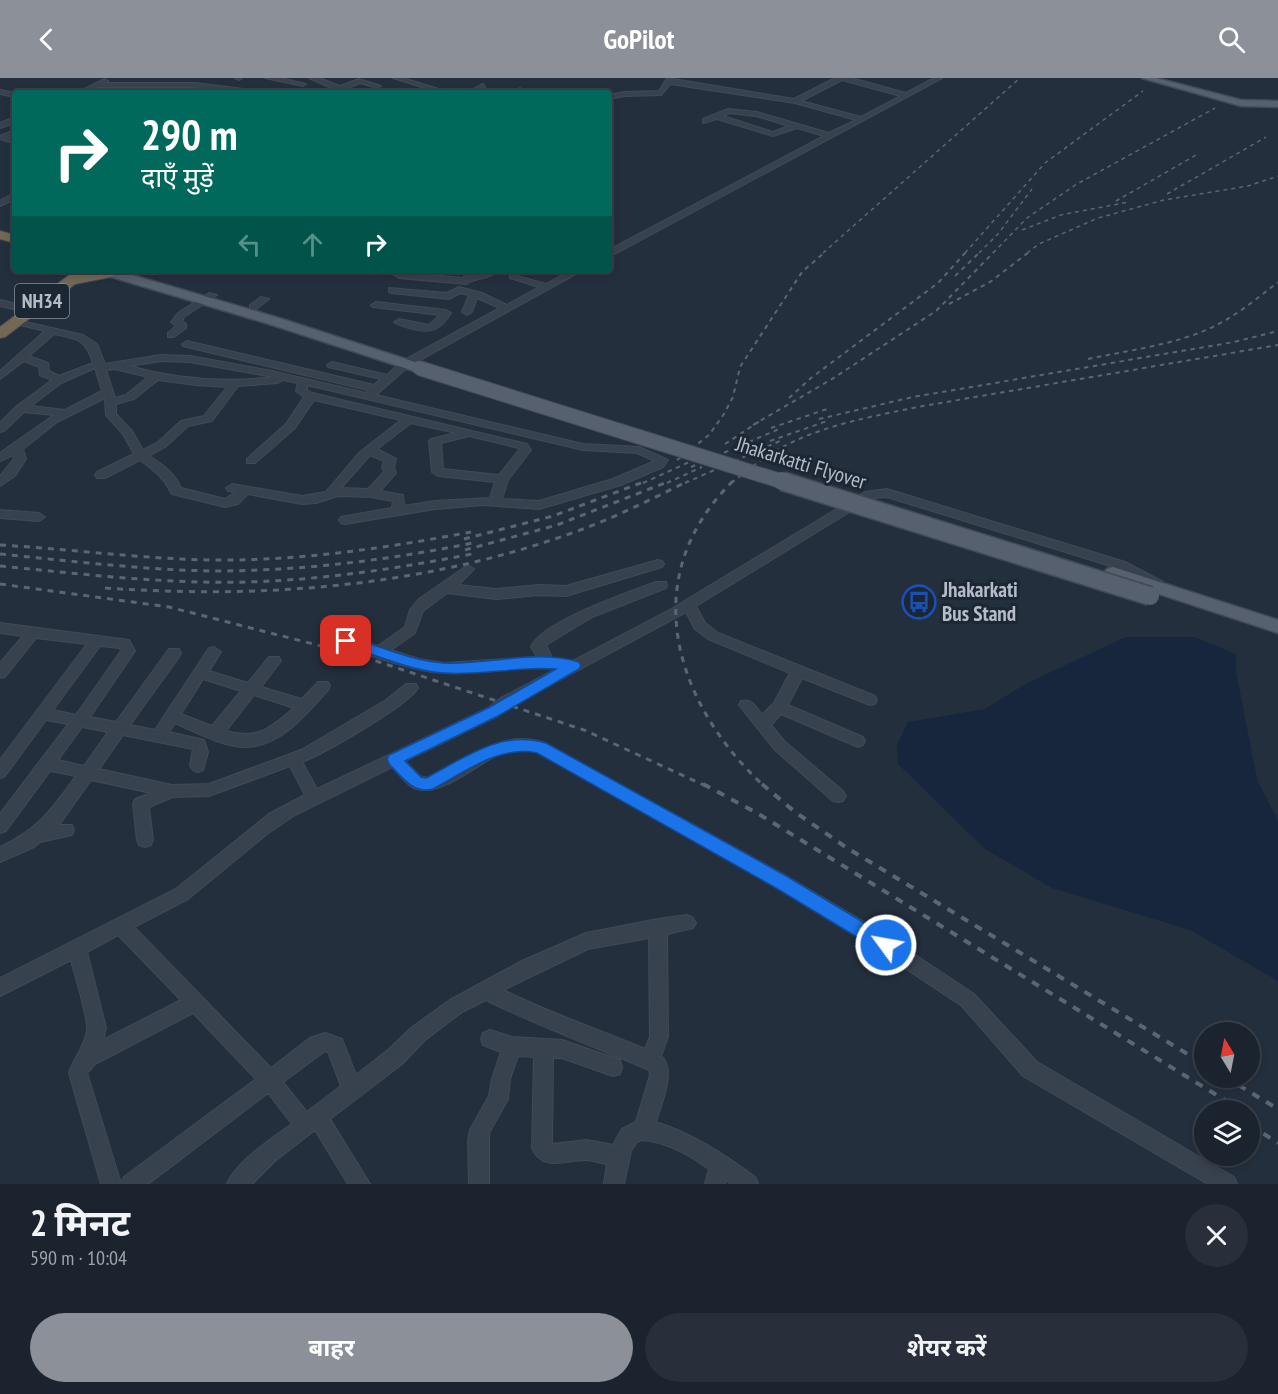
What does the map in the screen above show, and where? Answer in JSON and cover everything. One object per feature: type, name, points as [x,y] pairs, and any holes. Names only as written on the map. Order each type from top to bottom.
[{"type":"highway","name":"NH34","points":[[0,333],[80,273]]},
{"type":"highway","points":[[71,280],[99,273]]},
{"type":"main road","points":[[1146,78],[1241,103],[1278,104]]},
{"type":"main road","points":[[114,273],[208,298],[253,307],[415,363]]},
{"type":"main road","points":[[137,273],[347,344],[415,363]]},
{"type":"main road","name":"Jhakarkatti Flyover","points":[[415,363],[1113,573],[1158,592],[1183,606],[1278,639]]},
{"type":"main road","name":"Jhakarkatti Flyover","points":[[415,363],[1158,592]]},
{"type":"main road","points":[[1158,592],[1278,627]]},
{"type":"street","points":[[86,90],[110,78]]},
{"type":"street","points":[[112,90],[134,78]]},
{"type":"street","points":[[268,78],[303,84]]},
{"type":"street","points":[[292,90],[312,78],[340,89],[358,81],[378,89],[387,89]]},
{"type":"street","points":[[396,81],[423,78]]},
{"type":"street","points":[[795,100],[841,78],[907,95]]},
{"type":"street","points":[[612,250],[939,78]]},
{"type":"street","points":[[612,96],[658,94],[663,92],[669,80],[795,100],[862,119]]},
{"type":"street","points":[[410,81],[440,90]]},
{"type":"street","points":[[82,82],[96,86],[191,85],[242,90]]},
{"type":"street","points":[[429,90],[442,84]]},
{"type":"street","points":[[135,90],[146,85]]},
{"type":"street","points":[[185,90],[191,85]]},
{"type":"street","points":[[475,90],[483,86]]},
{"type":"street","points":[[706,120],[728,111],[757,114],[830,136]]},
{"type":"street","points":[[716,116],[773,134],[795,126]]},
{"type":"street","points":[[12,134],[3,138],[12,141]]},
{"type":"street","points":[[399,276],[466,281],[471,273],[483,277],[490,273]]},
{"type":"street","points":[[368,397],[388,378],[466,330],[573,273]]},
{"type":"street","points":[[513,276],[547,287]]},
{"type":"street","points":[[392,290],[448,296],[459,290],[507,308]]},
{"type":"street","points":[[467,312],[474,294]]},
{"type":"street","points":[[171,335],[183,326],[176,322],[181,315],[208,298]]},
{"type":"street","points":[[253,307],[264,298]]},
{"type":"street","points":[[0,303],[30,310]]},
{"type":"street","points":[[376,305],[446,313],[438,327],[432,329],[399,322]]},
{"type":"street","points":[[15,321],[88,341],[93,346],[101,366],[111,415],[128,433],[140,455],[158,467],[172,481],[176,491],[225,503],[234,501],[245,491]]},
{"type":"street","points":[[442,322],[466,330]]},
{"type":"street","points":[[0,376],[52,330]]},
{"type":"street","points":[[187,344],[376,389]]},
{"type":"street","points":[[21,356],[44,365],[44,373],[61,380]]},
{"type":"street","points":[[0,429],[41,391],[89,366],[114,366],[150,359],[174,358],[288,378],[583,447],[639,450],[662,460],[658,465],[617,482],[539,505],[495,501],[435,506],[345,520]]},
{"type":"street","points":[[332,365],[388,378]]},
{"type":"street","points":[[114,366],[197,384],[234,385],[288,378]]},
{"type":"street","points":[[0,458],[64,413],[108,397],[130,397],[155,376]]},
{"type":"street","points":[[303,382],[301,391],[311,396],[520,445],[525,450],[502,479],[495,501]]},
{"type":"street","points":[[101,475],[161,445],[185,423],[208,419],[234,385]]},
{"type":"street","points":[[251,460],[291,426],[300,409],[311,396]]},
{"type":"street","points":[[21,408],[64,413]]},
{"type":"street","points":[[331,493],[369,450],[408,420]]},
{"type":"street","points":[[472,434],[435,441],[438,472],[463,472],[502,479]]},
{"type":"street","points":[[520,445],[538,436]]},
{"type":"street","points":[[0,482],[18,463],[20,454],[17,447]]},
{"type":"street","points":[[369,450],[390,459],[388,467],[390,473],[371,493]]},
{"type":"street","points":[[232,488],[307,500],[331,493],[371,493],[399,498],[398,511]]},
{"type":"street","points":[[0,987],[182,894],[201,881],[274,819],[493,712],[688,603],[869,495],[887,493],[1121,565],[1158,592]]},
{"type":"street","points":[[0,514],[39,517]]},
{"type":"street","points":[[444,588],[504,594],[539,590],[570,591],[658,564]]},
{"type":"street","points":[[381,651],[411,630],[416,610],[444,588],[460,579],[468,569]]},
{"type":"street","points":[[548,662],[538,647],[540,642],[587,614],[661,585]]},
{"type":"street","points":[[688,603],[700,626],[713,636],[870,700]]},
{"type":"street","points":[[0,628],[124,644],[128,651],[0,826]]},
{"type":"street","points":[[0,673],[34,631]]},
{"type":"street","points":[[328,636],[419,663],[444,668],[548,662],[574,666]]},
{"type":"street","points":[[0,772],[97,640]]},
{"type":"street","points":[[158,737],[214,652]]},
{"type":"street","points":[[39,835],[51,823],[174,653]]},
{"type":"street","points":[[216,732],[274,661]]},
{"type":"street","points":[[761,725],[779,707],[799,670]]},
{"type":"street","points":[[200,673],[306,706]]},
{"type":"street","points":[[172,716],[243,741],[256,740],[267,735],[306,706],[323,686]]},
{"type":"street","points":[[47,764],[172,791],[209,790],[294,760],[391,704],[411,688]]},
{"type":"street","points":[[746,705],[779,745],[838,796]]},
{"type":"street","points":[[779,707],[858,741]]},
{"type":"street","points":[[43,714],[199,744],[201,752],[198,766]]},
{"type":"street","points":[[394,759],[416,782],[428,784],[499,747],[521,744],[540,747],[867,933],[968,1000],[981,1011],[1008,1048],[1030,1069],[1227,1184]]},
{"type":"street","points":[[294,760],[314,798]]},
{"type":"street","points":[[145,840],[141,804],[172,791]]},
{"type":"street","points":[[0,855],[39,835],[66,830]]},
{"type":"street","points":[[237,1184],[253,1166],[394,1057],[431,1023],[485,990],[528,967],[586,941],[687,922]]},
{"type":"street","points":[[121,926],[311,1120],[360,1184]]},
{"type":"street","points":[[650,1060],[659,1037],[658,927]]},
{"type":"street","points":[[77,948],[97,1028],[88,1057]]},
{"type":"street","points":[[485,990],[536,1015],[657,1064],[659,1075],[644,1129]]},
{"type":"street","points":[[111,1184],[78,1073],[82,1063],[88,1057],[194,1003]]},
{"type":"street","points":[[490,1039],[512,1046],[570,1052],[613,1068]]},
{"type":"street","points":[[131,1184],[325,1041],[335,1046],[352,1089]]},
{"type":"street","points":[[479,1184],[478,1140],[480,1130],[498,1099],[501,1079],[512,1046]]},
{"type":"street","points":[[544,1048],[542,1148],[544,1152],[549,1154],[587,1150],[620,1156]]},
{"type":"street","points":[[614,1184],[623,1144],[634,1131],[644,1129],[672,1137],[717,1174],[748,1184]]},
{"type":"water","points":[[1126,637],[1194,637],[1236,654],[1236,671],[1257,779],[1278,821],[1278,981],[1190,930],[1052,888],[985,849],[898,764],[897,745],[908,722],[985,709],[1025,684]]},
{"type":"railway","points":[[823,253],[1020,78]]},
{"type":"railway","points":[[965,253],[1045,163],[1143,91]]},
{"type":"railway","points":[[993,253],[1027,218],[1077,184],[1215,108]]},
{"type":"railway","points":[[1167,194],[1266,137]]},
{"type":"railway","points":[[1116,201],[1196,155]]},
{"type":"railway","points":[[1027,253],[1039,244],[1098,218],[1164,200],[1248,186],[1278,176]]},
{"type":"railway","points":[[980,252],[998,234],[1032,189]]},
{"type":"railway","points":[[1022,230],[1061,215],[1129,202]]},
{"type":"railway","points":[[677,460],[709,435],[724,414],[733,397],[740,367],[802,272],[825,252]]},
{"type":"railway","points":[[789,398],[811,378],[938,283],[966,252]]},
{"type":"railway","points":[[955,276],[980,252]]},
{"type":"railway","points":[[753,425],[832,379],[936,311],[994,252]]},
{"type":"railway","points":[[949,304],[990,282],[1029,252]]},
{"type":"railway","points":[[1088,359],[1152,346],[1213,327],[1278,282]]},
{"type":"railway","points":[[819,419],[913,397],[1234,342],[1278,331]]},
{"type":"railway","points":[[732,482],[759,461],[794,441],[848,422],[923,406],[1278,345]]},
{"type":"railway","points":[[771,428],[827,409]]},
{"type":"railway","points":[[725,444],[760,421]]},
{"type":"railway","points":[[770,441],[827,421]]},
{"type":"railway","points":[[691,467],[779,429]]},
{"type":"railway","points":[[685,483],[780,441]]},
{"type":"railway","points":[[643,483],[696,459]]},
{"type":"railway","points":[[667,483],[702,467]]},
{"type":"railway","points":[[464,539],[553,516],[646,481]]},
{"type":"railway","points":[[465,550],[557,525],[670,481]]},
{"type":"railway","points":[[105,588],[224,592],[283,590],[400,577],[458,566],[572,533],[688,481]]},
{"type":"railway","points":[[732,482],[703,518],[684,557],[676,597],[678,638],[689,678],[707,716],[733,753],[763,785]]},
{"type":"railway","points":[[0,545],[160,558],[246,560],[343,552],[471,532]]},
{"type":"railway","points":[[0,554],[107,565],[214,571],[279,569],[344,563],[409,555],[473,543]]},
{"type":"railway","points":[[0,566],[154,580],[246,582],[304,579],[362,572],[477,553]]},
{"type":"railway","points":[[0,584],[169,607],[364,657],[584,730],[706,786]]},
{"type":"railway","points":[[703,784],[757,813],[1225,1100]]},
{"type":"railway","points":[[763,785],[795,812],[847,848],[1194,1058]]},
{"type":"railway","points":[[1243,1088],[1278,1109]]},
{"type":"railway","points":[[1260,1131],[1278,1143]]},
{"type":"place","name":"Jhakarkati Bus Stand","points":[[919,602]]},
{"type":"route","points":[[346,641],[419,663],[444,668],[537,662],[574,666],[506,702],[493,712],[394,759],[416,782],[428,784],[499,747],[529,744],[540,747],[782,882],[886,945]]}]
